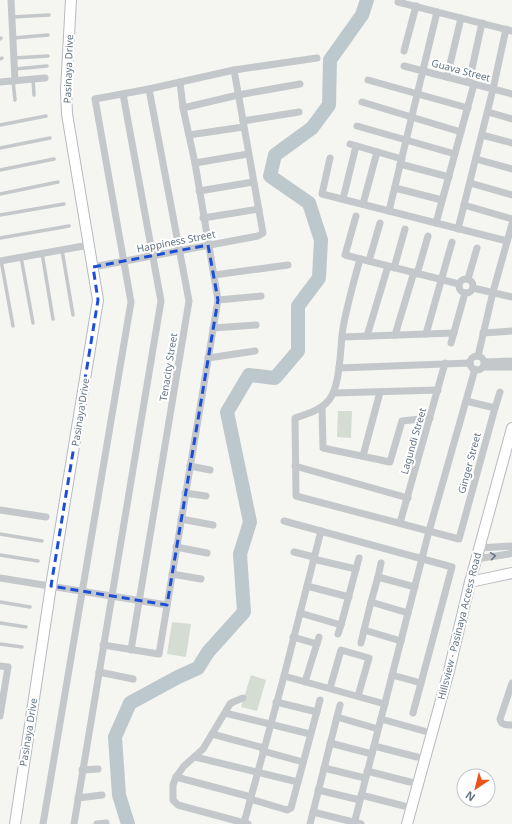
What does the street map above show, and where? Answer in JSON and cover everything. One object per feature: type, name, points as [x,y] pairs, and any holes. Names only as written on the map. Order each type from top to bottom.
[{"type":"street","points":[[11,0],[15,69],[14,81]]},
{"type":"street","name":"Pasinaya Drive","points":[[15,824],[51,586],[98,300],[67,114],[66,90],[70,0]]},
{"type":"street","points":[[398,2],[509,30],[458,229]]},
{"type":"street","points":[[404,51],[416,6]]},
{"type":"street","points":[[389,211],[437,12]]},
{"type":"street","points":[[447,77],[461,18]]},
{"type":"street","points":[[436,223],[468,108],[482,23]]},
{"type":"street","points":[[43,824],[132,302],[95,99],[149,89],[234,70],[317,58]]},
{"type":"street","name":"Guava Street","points":[[404,66],[512,94]]},
{"type":"street","points":[[203,218],[258,208],[234,70]]},
{"type":"street","points":[[0,82],[45,78]]},
{"type":"street","points":[[368,80],[468,108]]},
{"type":"street","points":[[103,645],[159,654],[218,300],[203,218],[195,163],[183,108],[180,82]]},
{"type":"street","points":[[183,108],[238,95],[300,84]]},
{"type":"street","name":"Tenacity Street","points":[[131,650],[189,301],[149,89]]},
{"type":"street","points":[[74,824],[161,301],[123,94]]},
{"type":"street","points":[[362,102],[461,132]]},
{"type":"street","points":[[189,135],[299,112]]},
{"type":"street","points":[[488,112],[512,119]]},
{"type":"street","points":[[357,126],[455,154]]},
{"type":"street","points":[[482,135],[512,144]]},
{"type":"street","points":[[342,199],[353,145],[449,177]]},
{"type":"street","points":[[363,204],[377,152]]},
{"type":"street","points":[[195,163],[248,154]]},
{"type":"street","points":[[330,158],[322,194],[507,242]]},
{"type":"street","points":[[476,159],[512,169]]},
{"type":"street","points":[[199,190],[253,182]]},
{"type":"street","points":[[470,183],[512,195]]},
{"type":"street","points":[[395,188],[442,200]]},
{"type":"street","points":[[464,205],[512,219]]},
{"type":"street","name":"Happiness Street","points":[[92,267],[258,236],[263,233],[258,208]]},
{"type":"street","points":[[356,216],[345,255],[459,284]]},
{"type":"street","points":[[369,261],[380,223]]},
{"type":"street","points":[[478,356],[493,292],[512,224]]},
{"type":"street","points":[[367,336],[405,229]]},
{"type":"street","points":[[395,335],[428,236]]},
{"type":"street","points":[[426,334],[452,242]]},
{"type":"street","points":[[1,260],[88,245]]},
{"type":"street","points":[[468,279],[477,248]]},
{"type":"street","points":[[360,259],[343,326],[339,368],[334,393],[322,407],[295,418],[296,496],[429,531]]},
{"type":"street","points":[[214,275],[288,265]]},
{"type":"street","points":[[468,279],[472,282],[473,288]]},
{"type":"street","points":[[459,284],[462,280],[468,279]]},
{"type":"street","points":[[459,284],[460,290],[465,293],[470,292],[473,288]]},
{"type":"street","points":[[473,288],[512,297]]},
{"type":"street","points":[[451,344],[465,293]]},
{"type":"street","points":[[218,300],[261,296]]},
{"type":"street","points":[[213,328],[256,325]]},
{"type":"street","points":[[483,333],[512,331]]},
{"type":"street","points":[[342,337],[454,333]]},
{"type":"street","points":[[208,358],[255,351]]},
{"type":"street","points":[[470,362],[473,357],[478,356]]},
{"type":"street","points":[[478,356],[482,358],[483,364]]},
{"type":"street","points":[[475,369],[479,369],[483,364],[512,361]]},
{"type":"street","points":[[339,368],[470,362]]},
{"type":"street","points":[[470,362],[471,367],[475,369]]},
{"type":"street","name":"Lagundi Street","points":[[400,524],[445,363]]},
{"type":"street","points":[[483,364],[512,367]]},
{"type":"street","points":[[313,812],[356,823],[360,798],[429,531],[475,369]]},
{"type":"street","points":[[334,393],[438,390]]},
{"type":"street","points":[[363,456],[380,392]]},
{"type":"street","name":"Ginger Street","points":[[429,531],[459,539],[500,392]]},
{"type":"street","points":[[466,401],[495,408]]},
{"type":"street","points":[[322,407],[323,448],[390,462],[402,421],[430,418]]},
{"type":"street","name":"Hillsview - Pasinaya Access Road","points":[[407,824],[449,671],[470,582],[512,428]]},
{"type":"street","points":[[190,466],[210,470]]},
{"type":"street","points":[[295,466],[408,498]]},
{"type":"street","points":[[185,493],[206,496]]},
{"type":"street","points":[[0,510],[46,517]]},
{"type":"street","points":[[181,519],[213,525]]},
{"type":"street","points":[[284,521],[452,567],[413,713]]},
{"type":"street","points":[[243,698],[232,702],[203,749],[184,766],[176,777],[173,785],[173,800],[178,805],[246,823],[250,798],[284,676],[321,531]]},
{"type":"street","points":[[479,548],[512,546]]},
{"type":"street","points":[[176,547],[207,553]]},
{"type":"street","points":[[294,552],[356,569]]},
{"type":"street","points":[[476,559],[509,554],[512,552]]},
{"type":"street","points":[[338,634],[359,558]]},
{"type":"street","points":[[361,643],[381,563]]},
{"type":"street","points":[[470,582],[512,573]]},
{"type":"street","points":[[172,574],[201,579]]},
{"type":"street","points":[[378,577],[415,587]]},
{"type":"street","points":[[0,578],[166,605]]},
{"type":"street","points":[[306,586],[348,597]]},
{"type":"street","points":[[371,602],[408,613]]},
{"type":"street","points":[[300,613],[341,624]]},
{"type":"street","points":[[364,630],[401,641]]},
{"type":"street","points":[[294,637],[318,640],[305,682]]},
{"type":"street","points":[[330,688],[341,650],[369,658],[358,696]]},
{"type":"street","points":[[0,666],[8,668],[0,716]]},
{"type":"street","points":[[99,672],[133,679]]},
{"type":"street","points":[[392,675],[421,682]]},
{"type":"street","points":[[284,676],[385,704]]},
{"type":"street","points":[[511,686],[500,722],[503,724],[512,725]]},
{"type":"street","points":[[176,777],[290,810],[292,808],[320,700]]},
{"type":"street","points":[[276,702],[317,712]]},
{"type":"street","points":[[310,824],[340,705]]},
{"type":"street","points":[[225,713],[310,734]]},
{"type":"street","points":[[337,718],[378,729]]},
{"type":"street","points":[[381,719],[424,731]]},
{"type":"street","points":[[212,734],[303,762]]},
{"type":"street","points":[[330,743],[372,754]]},
{"type":"street","points":[[374,746],[417,757]]},
{"type":"street","points":[[195,757],[298,782]]},
{"type":"street","points":[[324,768],[410,782]]},
{"type":"street","points":[[82,770],[98,769]]},
{"type":"street","points":[[318,790],[404,806]]},
{"type":"street","points":[[78,798],[102,795]]},
{"type":"street","points":[[97,824],[106,823]]},
{"type":"lane","points":[[12,17],[49,15]]},
{"type":"lane","points":[[13,38],[48,35]]},
{"type":"lane","points":[[14,58],[48,56]]},
{"type":"lane","points":[[15,69],[47,66]]},
{"type":"lane","points":[[33,79],[34,95]]},
{"type":"lane","points":[[14,81],[15,100]]},
{"type":"lane","points":[[0,125],[46,116]]},
{"type":"lane","points":[[0,148],[50,138]]},
{"type":"lane","points":[[0,170],[54,159]]},
{"type":"lane","points":[[0,194],[58,182]]},
{"type":"lane","points":[[0,215],[64,204]]},
{"type":"lane","points":[[0,238],[69,226]]},
{"type":"lane","points":[[62,250],[73,315]]},
{"type":"lane","points":[[42,253],[53,319]]},
{"type":"lane","points":[[21,257],[33,323]]},
{"type":"lane","points":[[1,260],[13,326]]},
{"type":"lane","points":[[0,534],[42,541]]},
{"type":"lane","points":[[0,555],[38,561]]},
{"type":"lane","points":[[0,602],[30,607]]},
{"type":"lane","points":[[0,623],[26,627]]},
{"type":"lane","points":[[0,644],[22,647]]},
{"type":"highlighted area","points":[[208,245],[218,300],[167,605],[51,586],[98,300],[93,267]]},
{"type":"shaded area","points":[[338,411],[352,411],[351,438],[337,437]]},
{"type":"shaded area","points":[[172,622],[191,624],[186,657],[167,654]]},
{"type":"shaded area","points":[[251,675],[266,680],[257,711],[241,707]]},
{"type":"waterway","points":[[128,824],[119,795],[115,737],[130,703],[198,668],[208,652],[244,612],[240,554],[250,522],[227,412],[249,375],[275,378],[298,351],[298,306],[319,278],[321,240],[309,203],[270,176],[275,155],[312,128],[329,105],[330,60],[362,15],[367,0]]}]
